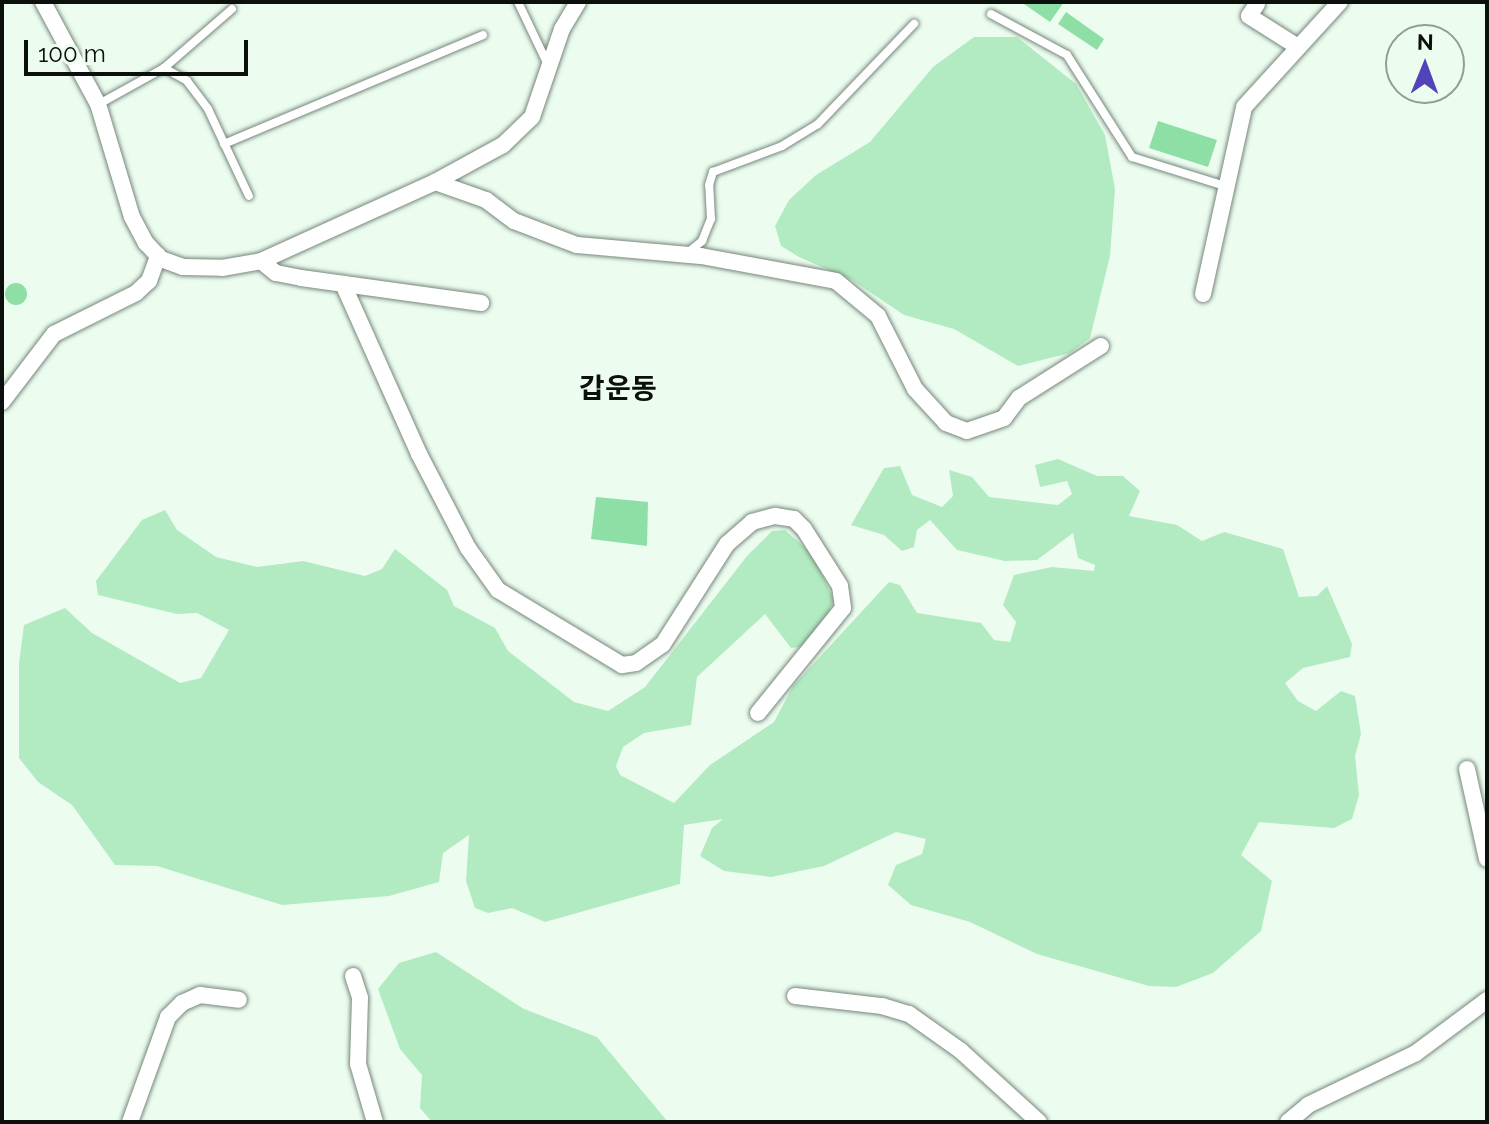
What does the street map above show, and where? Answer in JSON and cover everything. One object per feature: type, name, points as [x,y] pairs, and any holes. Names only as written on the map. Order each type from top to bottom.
[{"type":"street","points":[[43,2],[98,104],[132,217],[158,256],[183,267],[261,261],[435,182],[503,145],[532,117],[549,65],[578,2]]},
{"type":"street","points":[[1203,294],[1244,107],[1340,2]]},
{"type":"street","points":[[1257,4],[1249,16],[1298,47]]},
{"type":"street","points":[[435,182],[486,200],[550,237],[577,245],[686,254],[836,281],[878,316],[915,389],[946,423],[967,431],[1004,418],[1030,390],[1101,346]]},
{"type":"street","points":[[2,402],[54,334],[136,293],[149,281],[158,256]]},
{"type":"street","points":[[261,261],[276,273],[481,303]]},
{"type":"street","points":[[343,284],[419,454],[468,548],[498,590],[622,665],[636,663],[663,644],[727,544],[752,522],[775,516],[794,519],[804,529],[840,586],[843,608],[758,713]]},
{"type":"street","points":[[1467,769],[1487,859]]},
{"type":"street","points":[[353,976],[360,998],[358,1064],[375,1122]]},
{"type":"street","points":[[130,1122],[168,1017],[182,1003],[200,995],[239,1000]]},
{"type":"street","points":[[795,996],[882,1006],[909,1014],[961,1051],[1039,1122]]},
{"type":"street","points":[[1288,1122],[1308,1105],[1416,1053],[1487,1000]]},
{"type":"lane","points":[[518,2],[549,65]]},
{"type":"lane","points":[[98,104],[164,68],[232,9]]},
{"type":"lane","points":[[991,14],[1067,55],[1132,157],[1225,186]]},
{"type":"lane","points":[[686,254],[702,241],[711,219],[709,185],[713,172],[782,146],[818,124],[914,24]]},
{"type":"lane","points":[[224,144],[483,35]]},
{"type":"lane","points":[[164,68],[187,81],[208,109],[249,196]]},
{"type":"shaded area","points":[[1021,2],[1064,2],[1050,22]]},
{"type":"shaded area","points":[[1066,12],[1104,39],[1097,50],[1058,24]]},
{"type":"shaded area","points":[[974,37],[1017,37],[1076,84],[1105,135],[1115,189],[1110,256],[1090,338],[1070,353],[1018,366],[954,329],[904,315],[852,280],[799,257],[781,246],[775,226],[789,200],[816,175],[870,142],[933,67]]},
{"type":"shaded area","points":[[1158,121],[1217,140],[1208,167],[1149,148]]},
{"type":"shaded area","points":[[16,283],[24,286],[27,294],[24,302],[16,305],[8,302],[5,294],[8,286]]},
{"type":"shaded area","points":[[1058,459],[1097,476],[1123,476],[1140,491],[1129,516],[1177,525],[1202,541],[1224,532],[1283,549],[1299,597],[1317,596],[1327,586],[1352,644],[1350,657],[1303,668],[1285,683],[1298,701],[1316,711],[1341,691],[1355,696],[1361,734],[1355,756],[1359,795],[1352,819],[1334,828],[1259,822],[1241,855],[1272,881],[1261,931],[1213,973],[1176,987],[1149,986],[1037,954],[970,922],[911,905],[888,885],[896,865],[922,854],[926,839],[896,832],[824,866],[771,877],[724,871],[700,856],[712,828],[723,819],[684,825],[680,884],[545,922],[512,908],[488,913],[475,908],[466,881],[469,835],[443,853],[439,882],[389,896],[282,905],[157,866],[115,865],[72,805],[38,782],[19,758],[19,663],[24,625],[65,608],[92,633],[180,683],[201,678],[229,630],[197,613],[177,614],[98,595],[96,581],[142,520],[165,510],[177,530],[216,557],[257,567],[303,561],[365,576],[382,569],[395,549],[447,590],[454,606],[495,628],[508,651],[574,702],[608,711],[645,687],[747,556],[772,531],[785,530],[813,555],[834,600],[824,623],[807,646],[791,648],[765,614],[697,677],[691,725],[644,733],[623,747],[616,766],[620,775],[674,803],[710,765],[774,722],[793,686],[889,582],[900,585],[917,613],[981,623],[994,640],[1010,642],[1016,622],[1003,605],[1014,575],[1052,567],[1094,571],[1095,565],[1078,558],[1073,533],[1037,560],[1005,561],[957,550],[930,520],[917,530],[914,547],[902,551],[884,535],[851,525],[884,468],[900,466],[912,495],[942,507],[953,496],[949,470],[972,477],[989,497],[1058,505],[1072,494],[1067,481],[1040,487],[1035,465]]},
{"type":"shaded area","points":[[596,497],[648,502],[647,546],[591,539]]},
{"type":"shaded area","points":[[436,952],[524,1009],[597,1037],[668,1122],[432,1122],[420,1108],[422,1075],[400,1049],[378,989],[399,963]]},
{"type":"district","name":"갑운동","points":[[618,389]]}]
